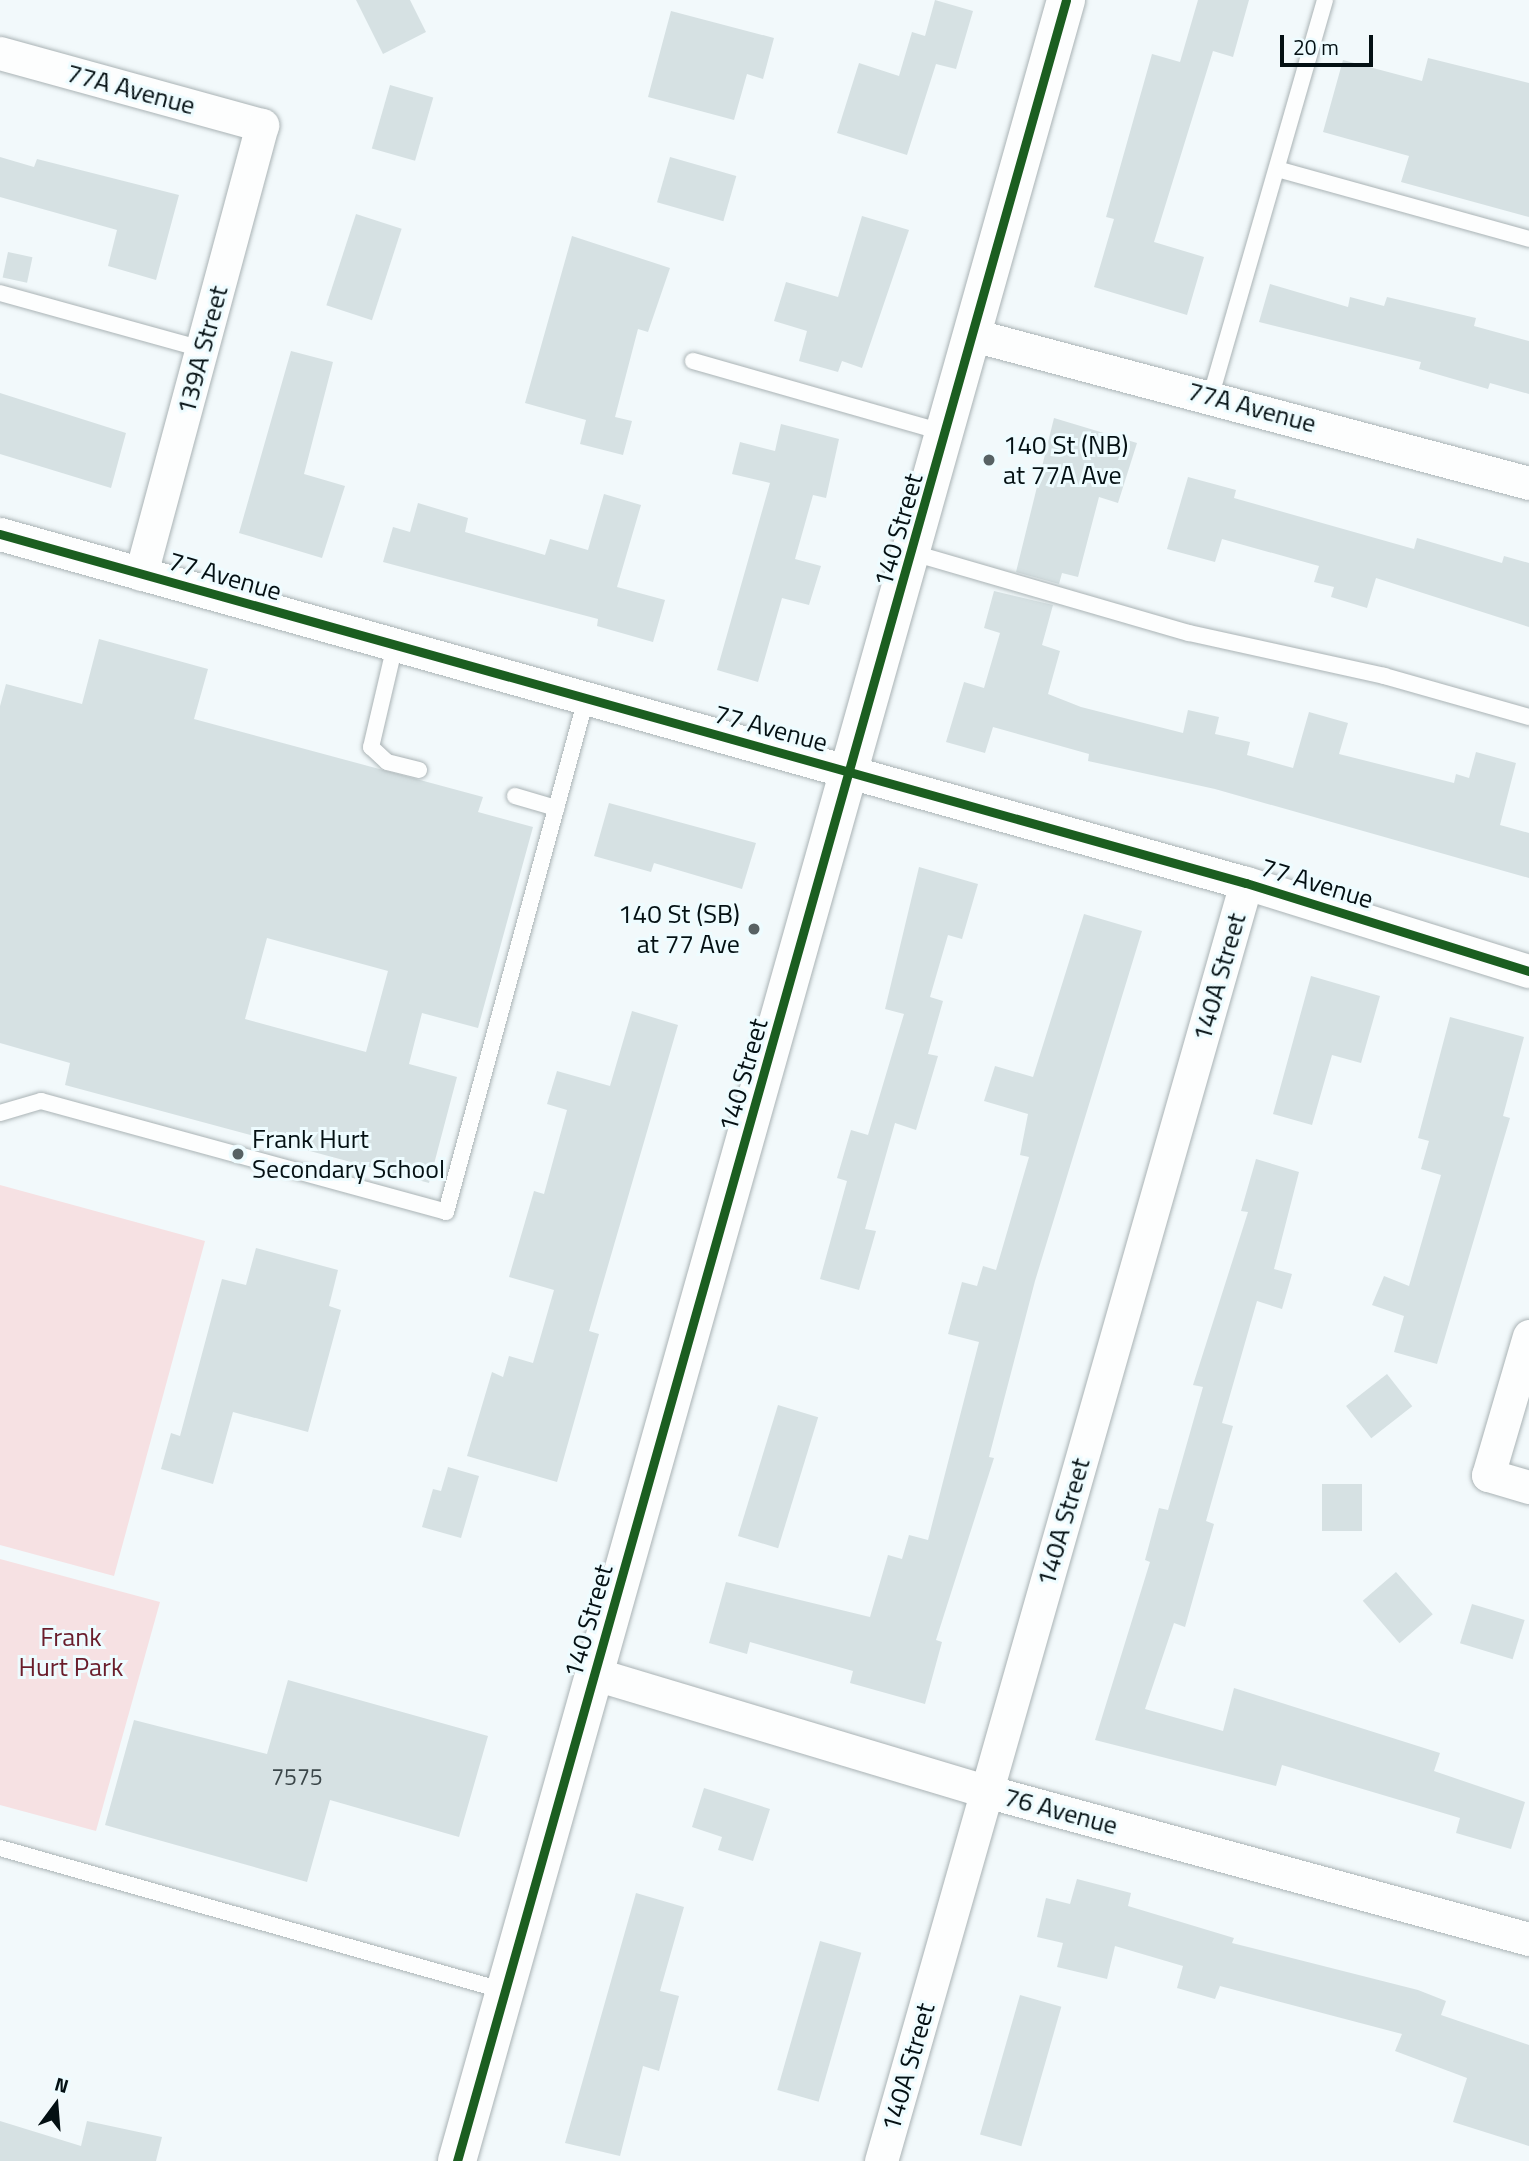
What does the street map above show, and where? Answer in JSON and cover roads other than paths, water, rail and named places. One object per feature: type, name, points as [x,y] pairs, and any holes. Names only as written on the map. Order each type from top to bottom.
[{"type":"main road","name":"140 Street","points":[[457,2161],[913,553],[1066,0]]},
{"type":"street","name":"77A Avenue","points":[[0,53],[262,125]]},
{"type":"street","name":"139A Street","points":[[141,574],[262,125]]},
{"type":"street","name":"77A Avenue","points":[[973,335],[1211,395],[1529,483]]},
{"type":"street","name":"77 Avenue","points":[[0,534],[1246,883],[1529,971]]},
{"type":"street","name":"140A Street","points":[[881,2161],[1246,883]]},
{"type":"street","points":[[1529,1336],[1488,1475],[1529,1487]]},
{"type":"street","name":"76 Avenue","points":[[595,1674],[986,1791],[1529,1939]]},
{"type":"lane","points":[[1211,395],[1325,0]]},
{"type":"lane","points":[[1277,169],[1529,239]]},
{"type":"lane","points":[[0,293],[202,349]]},
{"type":"lane","points":[[693,361],[946,433]]},
{"type":"lane","points":[[913,553],[1189,632],[1384,676],[1529,717]]},
{"type":"lane","points":[[395,645],[371,747],[387,762],[419,770]]},
{"type":"lane","points":[[0,1113],[41,1101],[446,1212],[586,699]]},
{"type":"lane","points":[[514,796],[556,808]]},
{"type":"lane","points":[[0,1848],[505,1991]]},
{"type":"place","name":"140 St (NB) at 77A Ave","points":[[989,460]]},
{"type":"place","name":"140 St (SB) at 77 Ave","points":[[754,929]]},
{"type":"place","name":"Frank Hurt Secondary School","points":[[238,1154]]},
{"type":"park label","name":"Frank Hurt Park","points":[[71,1652]]}]
